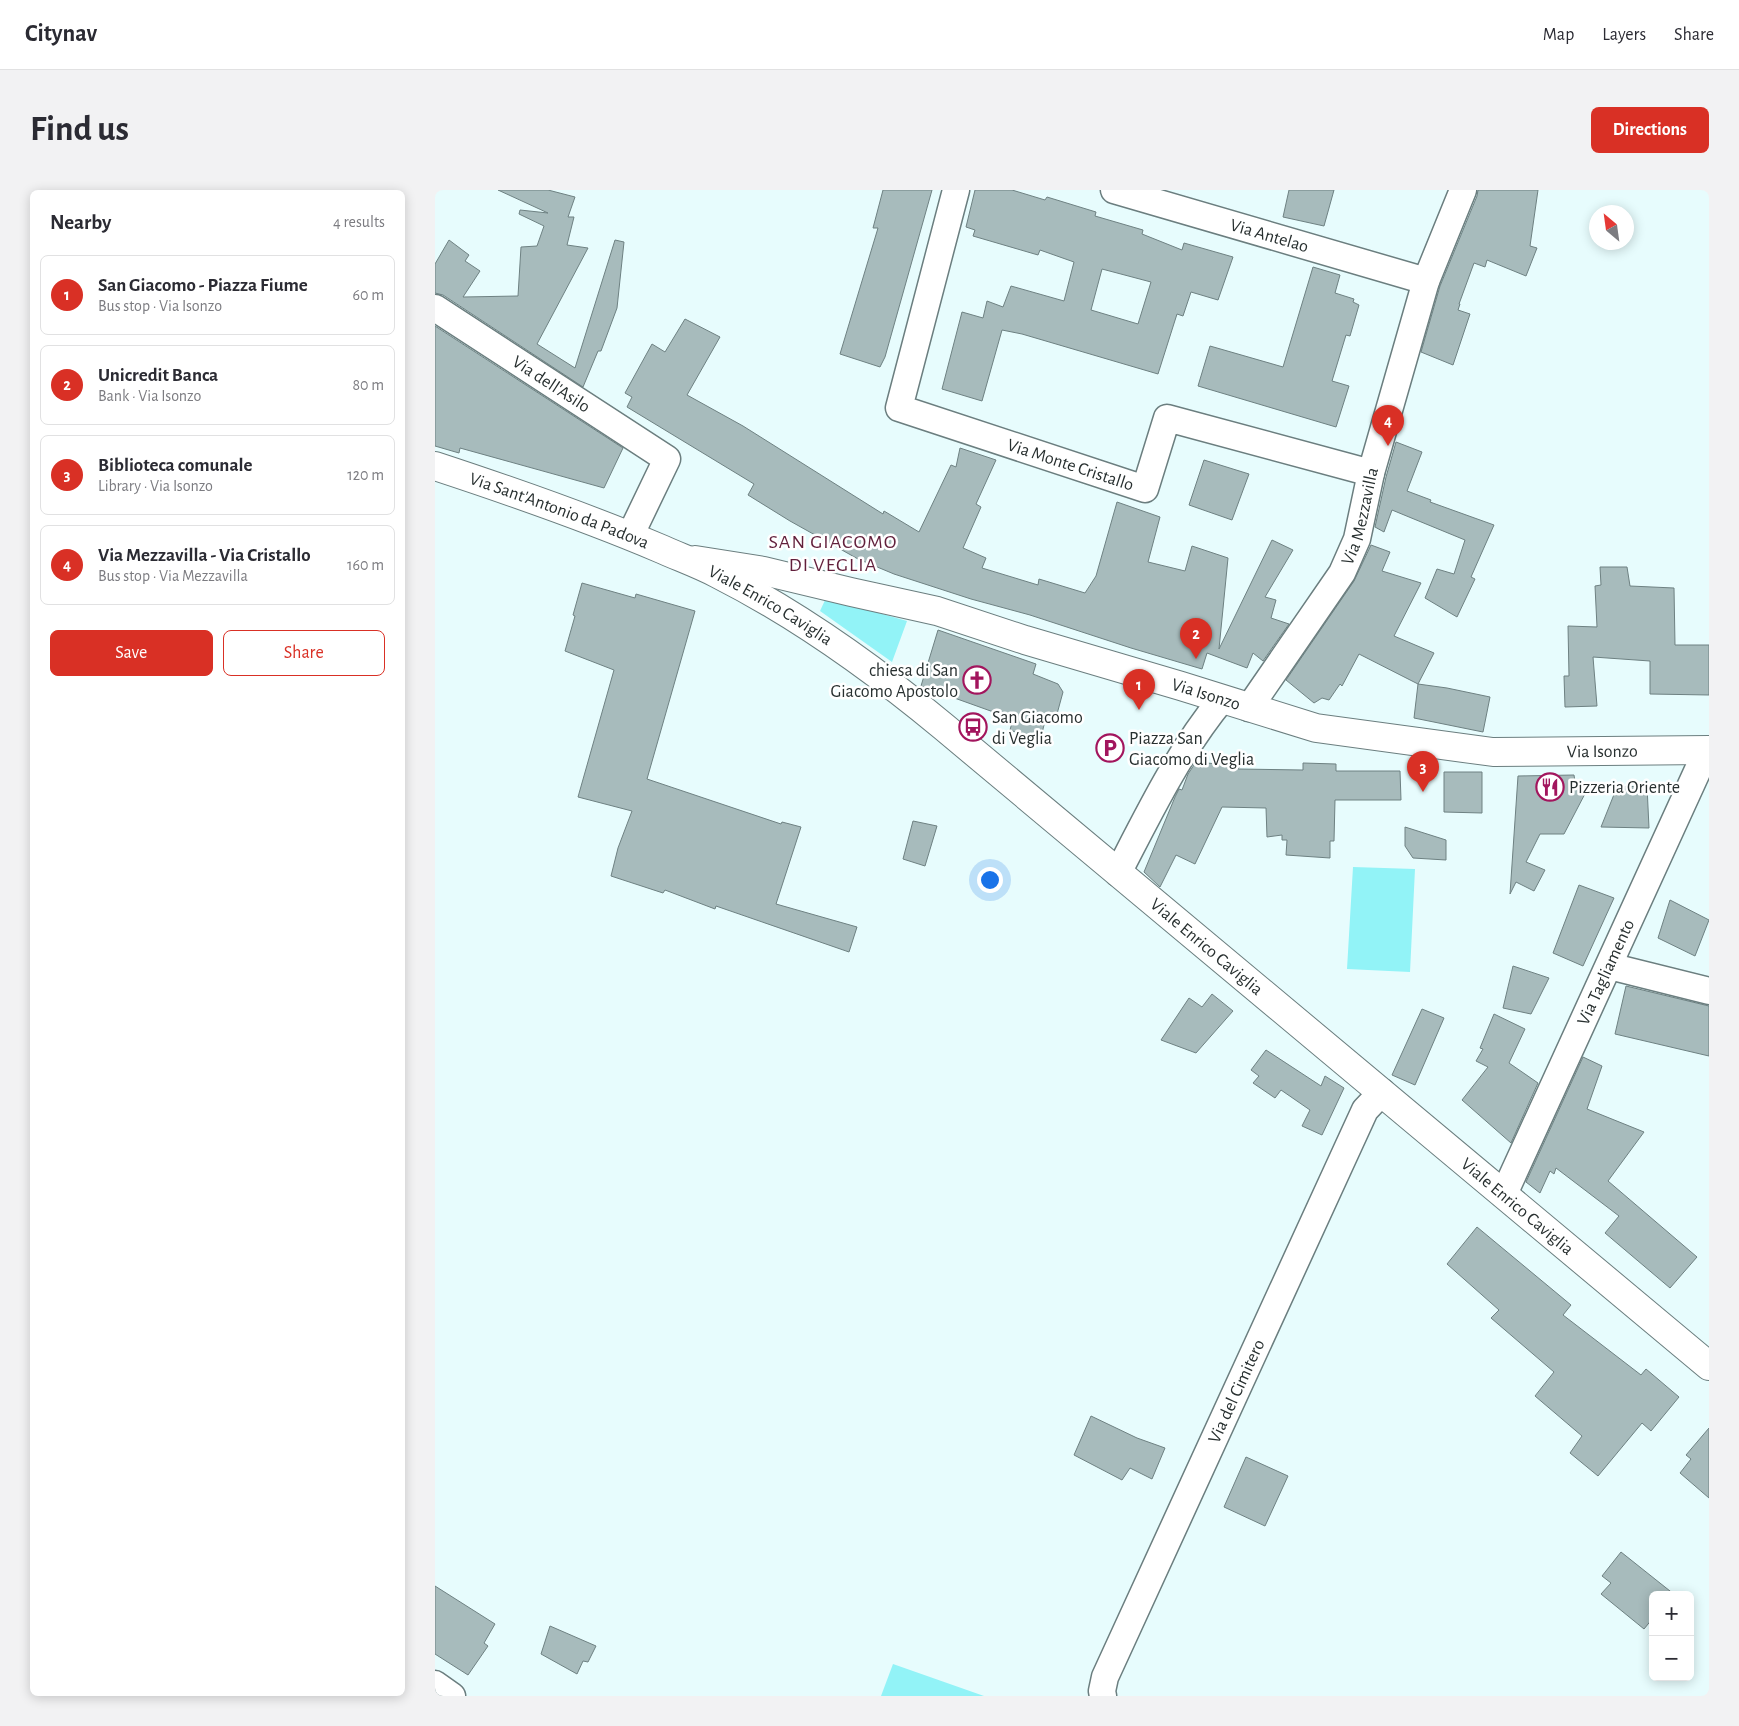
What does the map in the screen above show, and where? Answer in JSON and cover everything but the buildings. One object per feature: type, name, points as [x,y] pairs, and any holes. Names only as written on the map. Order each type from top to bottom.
[{"type":"main road","name":"Via Sant'Antonio da Padova","points":[[435,466],[577,515],[683,558]]},
{"type":"main road","name":"Via Isonzo","points":[[683,558],[764,571],[937,611],[1025,640],[1316,728],[1493,752],[1708,750]]},
{"type":"main road","name":"Viale Enrico Caviglia","points":[[683,558],[745,588],[819,633],[904,694],[1709,1366]]},
{"type":"street","name":"Via Monte Cristallo","points":[[956,190],[899,408],[1145,488],[1167,418],[1371,474]]},
{"type":"street","name":"Via Antelao","points":[[1114,190],[1426,281]]},
{"type":"street","name":"Via Mezzavilla","points":[[1249,708],[1342,573],[1357,539],[1371,474],[1426,281],[1463,190]]},
{"type":"street","name":"Via dell'Asilo","points":[[435,308],[667,459],[630,536]]},
{"type":"street","points":[[1118,873],[1154,802],[1202,726],[1222,699]]},
{"type":"street","name":"Via Tagliamento","points":[[1504,1194],[1708,750]]},
{"type":"street","points":[[1609,966],[1709,991]]},
{"type":"street","name":"Via del Cimitero","points":[[1103,1696],[1102,1691],[1105,1677],[1365,1110],[1382,1092]]},
{"type":"street","points":[[435,1684],[453,1696]]},
{"type":"shaded area","points":[[826,598],[907,621],[892,662],[820,611]]},
{"type":"shaded area","points":[[1353,867],[1415,869],[1410,972],[1347,969]]},
{"type":"shaded area","points":[[893,1664],[984,1696],[881,1696]]},
{"type":"place","name":"Via Mezzavilla - Via Cristallo","points":[[1388,446]]},
{"type":"place","name":"Unicredit Banca","points":[[1196,659]]},
{"type":"place","name":"chiesa di San Giacomo Apostolo","points":[[977,680]]},
{"type":"place","name":"San Giacomo - Piazza Fiume","points":[[1139,710]]},
{"type":"place","name":"San Giacomo di Veglia","points":[[973,727]]},
{"type":"place","name":"Piazza San Giacomo di Veglia","points":[[1110,748]]},
{"type":"place","name":"Pizzeria Oriente","points":[[1550,787]]},
{"type":"place","name":"Biblioteca comunale","points":[[1423,792]]},
{"type":"district","name":"SAN GIACOMO DI VEGLIA","points":[[833,552]]}]
